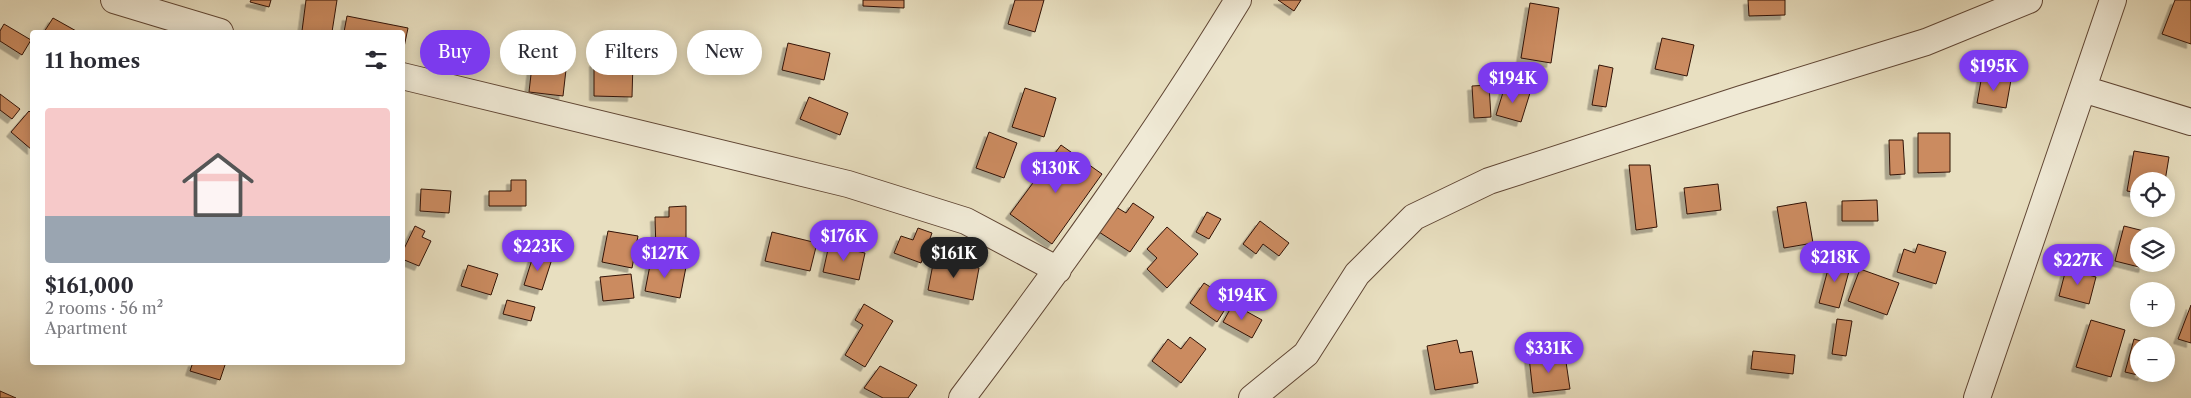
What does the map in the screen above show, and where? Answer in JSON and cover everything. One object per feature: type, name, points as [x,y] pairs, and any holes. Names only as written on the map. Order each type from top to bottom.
[{"type":"street","points":[[114,0],[213,30]]},
{"type":"street","points":[[962,398],[1058,270],[1189,81],[1238,0]]},
{"type":"street","points":[[1252,398],[1306,354],[1358,274],[1414,217],[1489,181],[1740,99],[1926,42],[2029,0]]},
{"type":"street","points":[[1977,398],[2114,0]]},
{"type":"street","points":[[405,77],[848,184],[966,221],[1058,270]]},
{"type":"street","points":[[2083,89],[2191,122]]},
{"type":"building","points":[[251,0],[271,0],[269,7],[250,2]]},
{"type":"building","points":[[306,0],[337,0],[332,30],[302,30]]},
{"type":"building","points":[[863,0],[904,0],[904,8],[863,6]]},
{"type":"building","points":[[1015,0],[1044,0],[1035,32],[1008,24]]},
{"type":"building","points":[[1278,0],[1301,0],[1294,11]]},
{"type":"building","points":[[1748,0],[1785,0],[1785,15],[1749,16]]},
{"type":"building","points":[[2175,0],[2191,0],[2191,44],[2162,34]]},
{"type":"building","points":[[1530,3],[1559,8],[1551,63],[1521,58]]},
{"type":"building","points":[[347,16],[408,28],[405,42],[405,30],[344,30]]},
{"type":"building","points":[[53,18],[74,30],[45,30]]},
{"type":"building","points":[[4,24],[30,39],[22,55],[0,41],[0,31]]},
{"type":"building","points":[[1662,38],[1694,45],[1687,76],[1655,69]]},
{"type":"building","points":[[788,43],[830,53],[824,80],[782,70]]},
{"type":"building","points":[[1599,65],[1613,68],[1606,107],[1592,105]]},
{"type":"building","points":[[531,75],[565,75],[563,96],[529,92]]},
{"type":"building","points":[[594,75],[633,75],[632,97],[594,96]]},
{"type":"building","points":[[1982,75],[2011,80],[2006,108],[1977,103]]},
{"type":"building","points":[[1489,85],[1491,117],[1474,118],[1472,86]]},
{"type":"building","points":[[1505,86],[1530,93],[1521,122],[1496,115]]},
{"type":"building","points":[[1025,88],[1056,98],[1044,137],[1012,127]]},
{"type":"building","points":[[0,94],[20,109],[12,119],[0,110]]},
{"type":"building","points":[[809,97],[848,113],[840,135],[800,119]]},
{"type":"building","points":[[29,111],[30,148],[11,132]]},
{"type":"building","points":[[989,132],[1017,143],[1004,178],[976,168]]},
{"type":"building","points":[[1918,133],[1950,133],[1950,172],[1918,173]]},
{"type":"building","points":[[1889,140],[1903,140],[1905,174],[1890,175]]},
{"type":"building","points":[[1061,145],[1102,174],[1052,244],[1010,214]]},
{"type":"building","points":[[2134,151],[2169,157],[2166,172],[2130,172]]},
{"type":"building","points":[[1629,165],[1650,165],[1657,227],[1636,230]]},
{"type":"building","points":[[2130,174],[2130,192],[2127,191]]},
{"type":"building","points":[[511,180],[526,180],[526,206],[489,206],[489,191],[511,191]]},
{"type":"building","points":[[1718,184],[1721,210],[1687,214],[1684,188]]},
{"type":"building","points":[[421,189],[451,191],[449,213],[420,211]]},
{"type":"building","points":[[1877,200],[1878,221],[1842,221],[1842,201]]},
{"type":"building","points":[[1806,202],[1813,243],[1784,248],[1777,207]]},
{"type":"building","points":[[1133,203],[1154,217],[1130,252],[1099,232],[1116,207],[1126,213]]},
{"type":"building","points":[[686,206],[686,251],[656,251],[655,217],[669,217],[669,207]]},
{"type":"building","points":[[1207,212],[1221,219],[1209,239],[1196,232]]},
{"type":"building","points":[[1260,221],[1289,243],[1279,256],[1263,244],[1256,254],[1243,244]]},
{"type":"building","points":[[415,226],[425,231],[422,237],[431,241],[419,266],[405,260],[405,247]]},
{"type":"building","points":[[2124,226],[2130,228],[2130,265],[2115,261]]},
{"type":"building","points":[[1167,227],[1198,254],[1167,288],[1147,269],[1157,258],[1147,249]]},
{"type":"building","points":[[918,228],[932,233],[921,263],[894,253],[901,236],[913,240]]},
{"type":"building","points":[[608,231],[638,236],[632,268],[602,262]]},
{"type":"building","points":[[772,232],[817,243],[810,271],[765,261]]},
{"type":"building","points":[[1918,244],[1946,252],[1936,284],[1897,272],[1904,249],[1915,253]]},
{"type":"building","points":[[829,245],[865,253],[859,280],[823,272]]},
{"type":"building","points":[[534,253],[552,259],[542,290],[524,285]]},
{"type":"building","points":[[1831,258],[1851,264],[1839,308],[1819,303]]},
{"type":"building","points":[[934,259],[979,268],[973,300],[928,290]]},
{"type":"building","points":[[651,260],[686,267],[680,298],[645,291]]},
{"type":"building","points":[[468,265],[498,274],[491,295],[461,286]]},
{"type":"building","points":[[1860,269],[1899,283],[1887,315],[1848,301]]},
{"type":"building","points":[[2066,269],[2096,277],[2089,304],[2059,296]]},
{"type":"building","points":[[631,274],[634,298],[603,301],[600,277]]},
{"type":"building","points":[[1204,283],[1231,300],[1217,322],[1190,303]]},
{"type":"building","points":[[507,300],[535,307],[531,321],[503,314]]},
{"type":"building","points":[[864,304],[893,321],[865,367],[845,355],[863,325],[855,320]]},
{"type":"building","points":[[1233,304],[1262,320],[1252,338],[1223,322]]},
{"type":"building","points":[[2191,305],[2191,343],[2178,339]]},
{"type":"building","points":[[1837,319],[1852,321],[1846,356],[1832,354]]},
{"type":"building","points":[[2091,320],[2125,330],[2111,377],[2076,367]]},
{"type":"building","points":[[1190,337],[1206,349],[1181,383],[1152,361],[1168,339],[1181,349]]},
{"type":"building","points":[[1457,340],[1460,353],[1472,351],[1478,383],[1435,390],[1427,346]]},
{"type":"building","points":[[1753,351],[1795,355],[1793,374],[1751,369]]},
{"type":"building","points":[[1558,353],[1559,363],[1566,362],[1570,389],[1533,393],[1529,357]]},
{"type":"building","points":[[2130,354],[2130,373],[2125,372]]},
{"type":"building","points":[[192,365],[225,365],[220,380],[190,371]]},
{"type":"building","points":[[880,366],[917,385],[908,398],[883,398],[864,388]]},
{"type":"building","points":[[0,391],[16,398],[0,398]]}]
